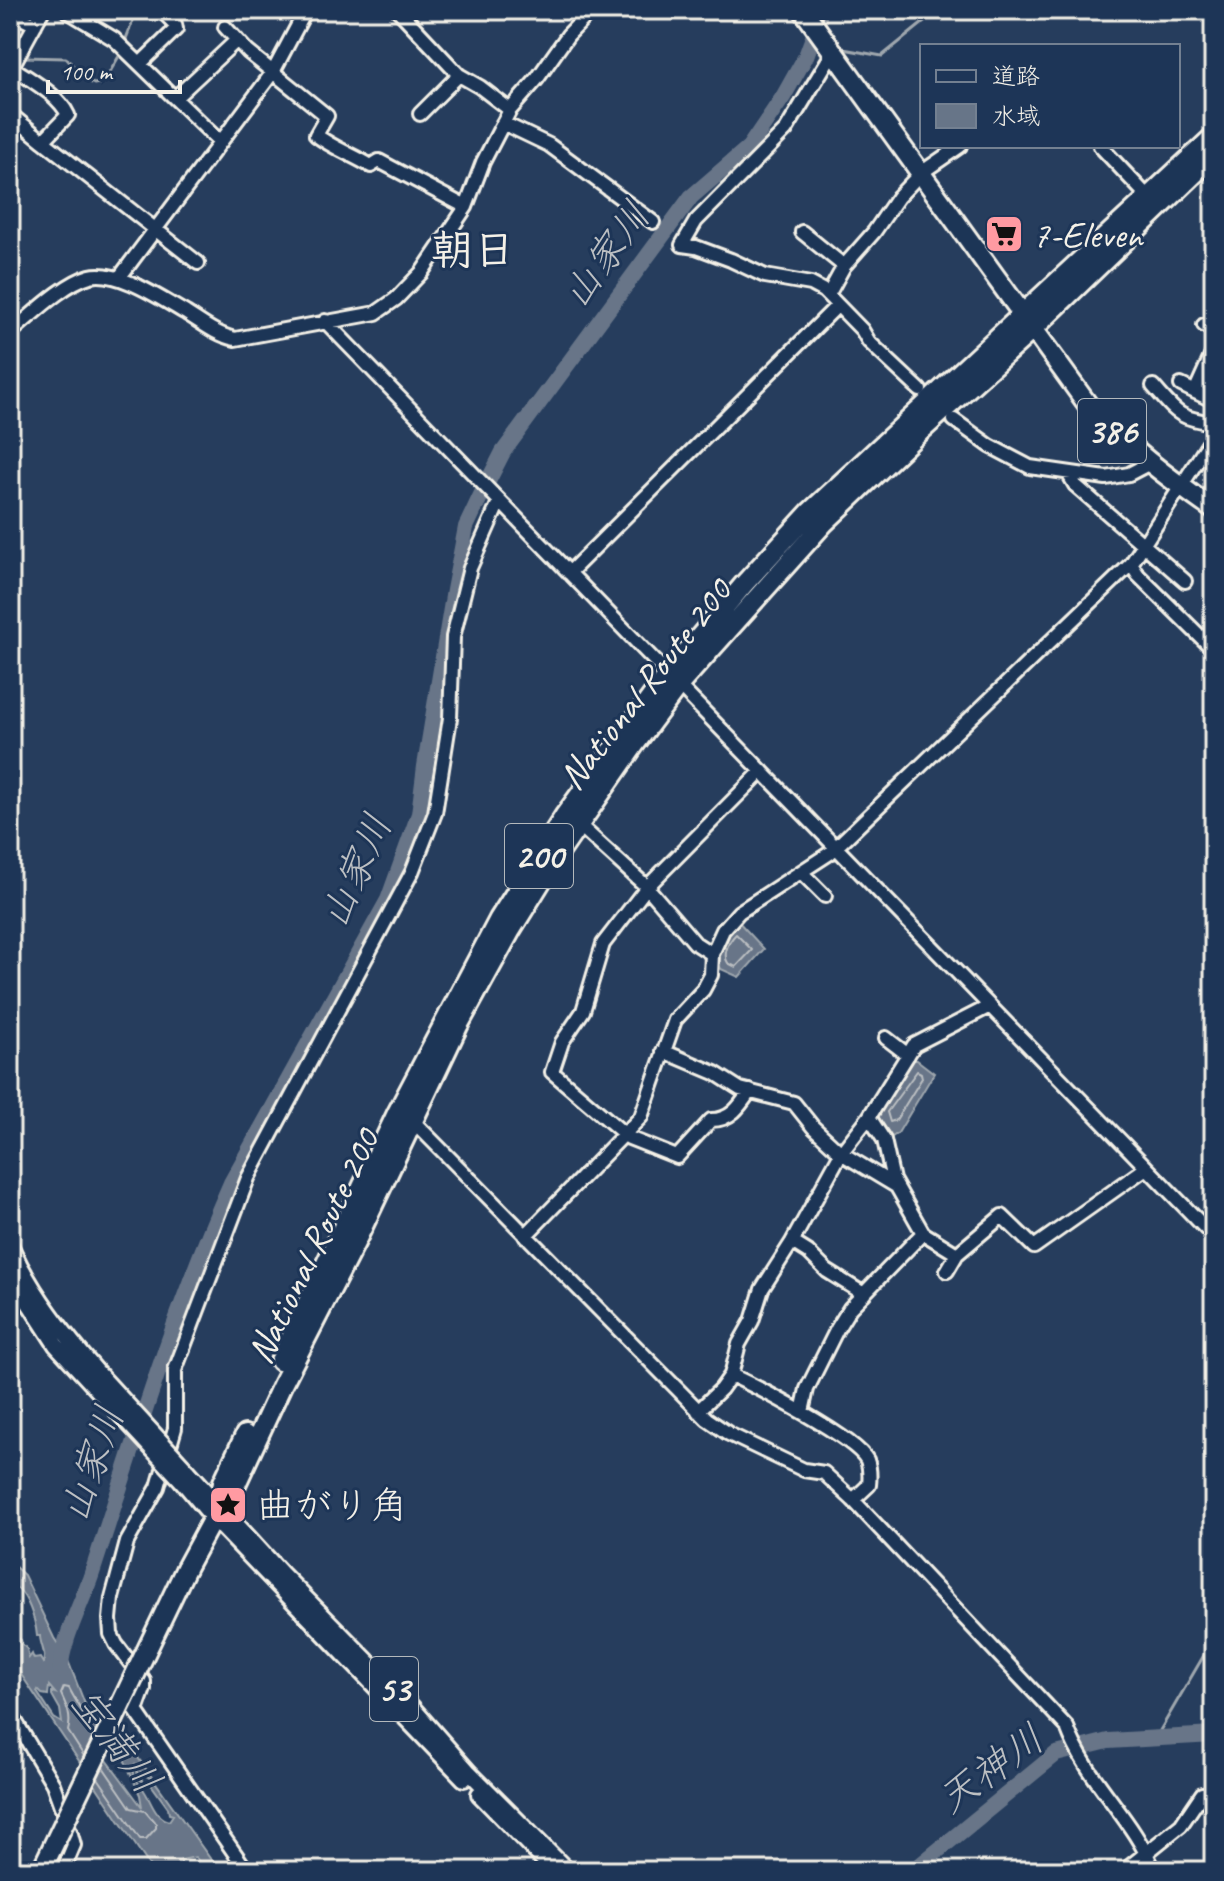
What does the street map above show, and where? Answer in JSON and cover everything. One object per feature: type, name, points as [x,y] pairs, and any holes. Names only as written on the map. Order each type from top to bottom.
[{"type":"highway","points":[[806,14],[1027,322]]},
{"type":"highway","name":"200","points":[[1027,322],[1148,197],[1214,136]]},
{"type":"highway","name":"200","points":[[1027,322],[1214,155]]},
{"type":"highway","name":"386","points":[[1027,322],[1088,405],[1114,433],[1214,510]]},
{"type":"highway","name":"National Route 200","points":[[216,1512],[223,1482],[397,1113],[499,919],[565,815],[674,679],[745,583],[810,512],[1027,322]]},
{"type":"highway","name":"National Route 200","points":[[41,1871],[186,1568],[216,1512],[232,1493],[458,1026],[511,930],[674,679]]},
{"type":"main road","name":"53","points":[[10,1245],[42,1304],[95,1378],[216,1512],[554,1871]]},
{"type":"main road","name":"53","points":[[10,1274],[56,1345],[95,1378]]},
{"type":"main road","name":"53","points":[[216,1512],[405,1699],[469,1772],[568,1871]]},
{"type":"street","points":[[43,10],[11,69],[51,94],[66,110],[68,115],[43,141]]},
{"type":"street","points":[[66,10],[114,39],[220,142]]},
{"type":"street","points":[[140,64],[176,29],[161,10]]},
{"type":"street","points":[[119,278],[273,72],[306,10]]},
{"type":"street","points":[[398,10],[459,75],[510,110]]},
{"type":"street","points":[[12,328],[91,275],[119,278],[163,299],[223,336],[249,338],[283,328],[376,313],[396,299],[422,272],[466,207],[483,162],[510,110],[568,35],[592,10]]},
{"type":"street","points":[[10,12],[35,25]]},
{"type":"street","points":[[225,27],[327,116],[316,135],[371,166],[379,161],[466,207]]},
{"type":"street","points":[[175,98],[237,40]]},
{"type":"street","points":[[833,52],[786,130],[696,221],[682,245],[731,260],[765,276],[811,284],[828,295],[836,307],[920,390]]},
{"type":"street","points":[[420,114],[459,75]]},
{"type":"street","points":[[10,114],[198,263]]},
{"type":"street","points":[[503,123],[549,145],[653,222]]},
{"type":"street","points":[[828,295],[844,266],[874,232],[898,197],[921,173],[957,148]]},
{"type":"street","points":[[1102,148],[1148,197]]},
{"type":"street","points":[[802,232],[844,266]]},
{"type":"street","points":[[569,573],[836,307]]},
{"type":"street","points":[[325,321],[1214,1237]]},
{"type":"street","points":[[1195,392],[1214,350]]},
{"type":"street","points":[[1181,385],[1214,401]]},
{"type":"street","points":[[1153,386],[1187,419],[1214,423]]},
{"type":"street","points":[[954,420],[1013,460],[1030,467],[1106,478],[1129,474],[1150,463]]},
{"type":"street","points":[[525,1236],[641,1117],[675,1020],[703,990],[711,975],[712,954],[723,930],[739,912],[836,847],[1131,564],[1214,435]]},
{"type":"street","points":[[1068,473],[1075,485],[1185,581]]},
{"type":"street","points":[[247,1871],[136,1711],[150,1691],[111,1634],[110,1619],[127,1542],[158,1487],[175,1428],[175,1370],[248,1178],[412,872],[435,813],[450,718],[453,637],[470,568],[499,502]]},
{"type":"street","points":[[1131,564],[1138,575],[1214,650]]},
{"type":"street","points":[[750,1091],[738,1110],[720,1120],[711,1120],[677,1157],[624,1135],[552,1072],[562,1042],[583,1011],[603,944],[647,887],[762,771]]},
{"type":"street","points":[[578,824],[647,887],[695,943],[712,954]]},
{"type":"street","points":[[801,872],[825,896]]},
{"type":"street","points":[[698,1411],[731,1375],[739,1344],[752,1321],[762,1289],[841,1153],[869,1117],[914,1045],[990,1006]]},
{"type":"street","points":[[886,1038],[908,1055]]},
{"type":"street","points":[[663,1051],[715,1073],[740,1089],[794,1103],[813,1127],[841,1153],[896,1186]]},
{"type":"street","points":[[869,1117],[884,1140],[896,1186],[923,1233],[957,1254]]},
{"type":"street","points":[[412,1120],[698,1411],[729,1434],[804,1470],[824,1473],[853,1500],[1067,1727],[1079,1754],[1147,1853],[1154,1871]]},
{"type":"street","points":[[947,1271],[957,1254],[1002,1216],[1034,1247],[1146,1168]]},
{"type":"street","points":[[802,1412],[807,1389],[826,1357],[837,1329],[864,1294],[923,1233]]},
{"type":"street","points":[[792,1242],[808,1252],[827,1271],[864,1294]]},
{"type":"street","points":[[731,1375],[802,1412],[858,1449],[867,1460],[869,1485],[853,1500]]},
{"type":"street","points":[[10,1712],[53,1784],[71,1834],[74,1845],[63,1871]]},
{"type":"street","points":[[1124,1871],[1181,1825],[1202,1794],[1214,1793]]},
{"type":"water","points":[[736,919],[764,949],[739,977],[721,969],[718,962],[721,943]]},
{"type":"water","points":[[912,1060],[917,1060],[934,1073],[898,1133],[892,1137],[886,1135],[879,1110]]},
{"type":"water","points":[[10,1547],[13,1565],[24,1575],[67,1658],[85,1704],[99,1723],[107,1760],[142,1807],[140,1795],[121,1752],[122,1741],[115,1732],[116,1727],[219,1871],[202,1871],[203,1866],[195,1857],[181,1860],[181,1871],[153,1871],[10,1658],[10,1633],[21,1640],[29,1658],[32,1654],[34,1659],[40,1658],[43,1663],[44,1656],[26,1600],[10,1585]],"holes":[[[49,1686],[55,1693],[52,1692],[52,1695],[60,1709],[62,1723],[54,1718],[37,1692],[48,1695]],[[135,1765],[139,1779],[142,1781],[141,1772],[148,1775],[145,1775],[151,1779],[150,1783],[169,1814],[173,1815],[169,1821],[154,1810],[135,1777]]]},
{"type":"waterway","points":[[124,44],[137,10]]},
{"type":"waterway","name":"山家川","points":[[61,1671],[68,1636],[174,1327],[211,1230],[231,1183],[388,900],[419,814],[466,527],[503,452],[691,197],[749,147],[806,56],[819,21],[819,10]]},
{"type":"waterway","points":[[838,48],[882,56],[939,10]]},
{"type":"waterway","points":[[23,57],[66,58],[86,80],[94,84],[104,82],[122,51]]},
{"type":"waterway","points":[[1155,1739],[1214,1638]]},
{"type":"waterway","name":"天神川","points":[[913,1871],[1056,1754],[1108,1741],[1214,1735]]},
{"type":"place","name":"7-Eleven","points":[[1004,234]]},
{"type":"place","name":"曲がり角","points":[[228,1505]]},
{"type":"district","name":"朝日","points":[[473,250]]},
{"type":"water label","name":"宝満川","points":[[116,1741]]}]
